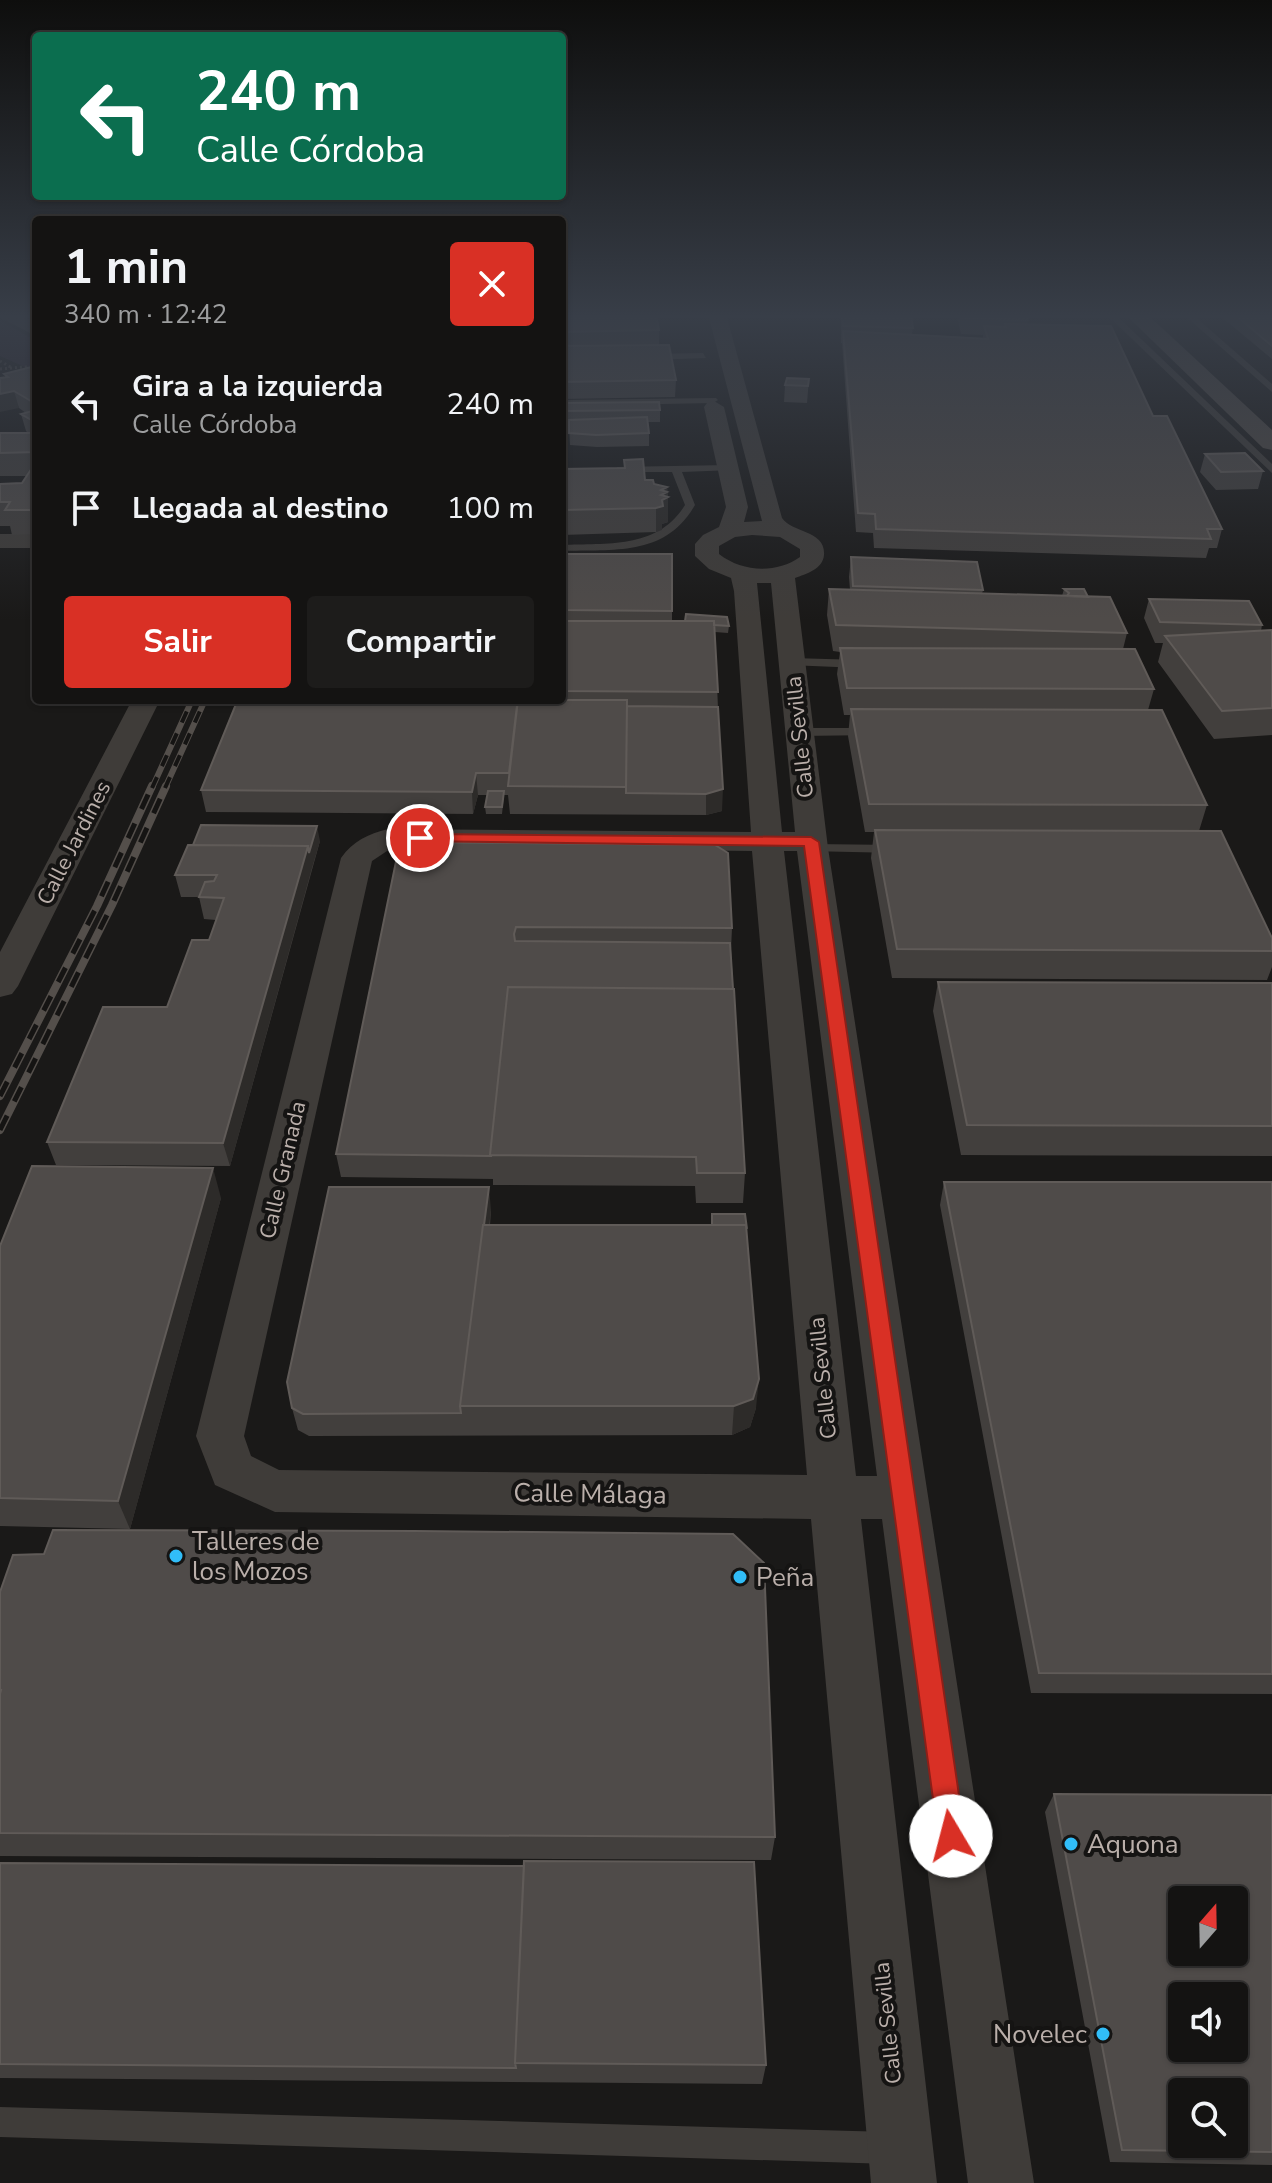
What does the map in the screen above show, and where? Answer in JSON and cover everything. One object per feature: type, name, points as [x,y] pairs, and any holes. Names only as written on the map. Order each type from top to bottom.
[{"type":"main road","points":[[1243,416],[1272,443]]},
{"type":"street","points":[[717,416],[737,507],[730,531]]},
{"type":"street","points":[[743,416],[771,518],[779,530]]},
{"type":"street","points":[[752,528],[779,530],[804,539],[814,554],[802,567],[782,574],[742,573],[719,566],[705,552],[711,540],[730,531],[752,528]]},
{"type":"street","points":[[0,541],[32,541]]},
{"type":"street","name":"Calle Sevilla","points":[[742,573],[903,2166]]},
{"type":"street","name":"Calle Sevilla","points":[[782,574],[812,845],[1001,2183]]},
{"type":"street","name":"Calle Jardines","points":[[0,986],[144,704]]},
{"type":"street","name":"Calle Granada","points":[[275,1491],[232,1470],[220,1436],[357,858],[369,846],[388,838],[768,841]]},
{"type":"street","points":[[768,841],[812,845]]},
{"type":"street","name":"Calle Málaga","points":[[275,1491],[904,1498]]},
{"type":"lane","points":[[1216,416],[1272,470]]},
{"type":"lane","points":[[605,469],[729,468]]},
{"type":"lane","points":[[566,548],[641,544],[668,535],[682,521],[690,505],[676,469]]},
{"type":"lane","points":[[792,662],[869,664]]},
{"type":"lane","points":[[799,732],[892,731]]},
{"type":"lane","points":[[812,845],[920,849]]},
{"type":"lane","points":[[0,2122],[903,2166]]},
{"type":"building","points":[[850,416],[1167,416],[1222,529],[1207,529],[1211,539],[876,529],[875,514],[858,513]]},
{"type":"building","points":[[647,417],[649,433],[569,433],[569,420]]},
{"type":"building","points":[[0,433],[32,433],[32,452],[0,453]]},
{"type":"building","points":[[1245,453],[1263,471],[1221,472],[1205,454]]},
{"type":"building","points":[[643,459],[645,480],[653,480],[654,484],[667,487],[661,490],[667,492],[661,495],[668,497],[662,500],[663,506],[566,510],[566,469],[625,468],[624,460]]},
{"type":"building","points":[[32,468],[32,510],[5,510],[10,502],[0,502],[0,484],[22,483]]},
{"type":"building","points":[[566,554],[672,554],[672,611],[566,610]]},
{"type":"building","points":[[851,557],[977,562],[983,590],[853,586]]},
{"type":"building","points":[[829,589],[1110,597],[1127,633],[836,625]]},
{"type":"building","points":[[1064,589],[1084,589],[1088,597],[1067,596],[1069,593]]},
{"type":"building","points":[[1149,599],[1249,601],[1262,625],[1160,622]]},
{"type":"building","points":[[686,614],[727,617],[729,626],[714,625],[714,621],[685,621]]},
{"type":"building","points":[[566,621],[714,621],[718,692],[566,691]]},
{"type":"building","points":[[1272,630],[1272,708],[1222,711],[1165,636]]},
{"type":"building","points":[[840,648],[1135,649],[1154,689],[847,688]]},
{"type":"building","points":[[627,700],[626,787],[508,786],[518,704]]},
{"type":"building","points":[[236,704],[517,705],[509,773],[476,773],[472,792],[201,790]]},
{"type":"building","points":[[627,706],[718,707],[723,789],[706,794],[626,793]]},
{"type":"building","points":[[851,709],[1162,710],[1207,805],[869,804]]},
{"type":"building","points":[[488,791],[504,791],[502,807],[485,807]]},
{"type":"building","points":[[201,825],[317,826],[309,853],[308,846],[193,845]]},
{"type":"building","points":[[875,830],[1221,831],[1272,938],[1272,951],[897,949]]},
{"type":"building","points":[[400,842],[715,845],[728,853],[732,928],[516,927],[514,934],[515,941],[730,943],[733,989],[508,987],[492,1156],[336,1154]]},
{"type":"building","points":[[188,845],[308,846],[223,1143],[47,1142],[103,1007],[167,1007],[192,940],[209,940],[224,898],[199,897],[205,882],[214,881],[217,875],[175,875]]},
{"type":"building","points":[[938,982],[1272,983],[1272,1126],[967,1125]]},
{"type":"building","points":[[508,987],[734,989],[745,1173],[697,1173],[696,1157],[490,1155]]},
{"type":"building","points":[[32,1166],[213,1168],[118,1501],[0,1498],[0,1246]]},
{"type":"building","points":[[944,1182],[1272,1182],[1272,1674],[1039,1673]]},
{"type":"building","points":[[329,1187],[489,1187],[461,1413],[303,1414],[292,1408],[287,1382]]},
{"type":"building","points":[[712,1214],[745,1214],[747,1229],[746,1225],[712,1225]]},
{"type":"building","points":[[483,1225],[746,1225],[759,1379],[753,1399],[734,1406],[460,1406]]},
{"type":"building","points":[[53,1530],[733,1534],[764,1563],[775,1837],[0,1833],[0,1592],[13,1555],[44,1554]]},
{"type":"building","points":[[1054,1794],[1272,1795],[1272,2152],[1248,2152],[1248,2078],[1168,2078],[1168,2151],[1122,2150]]},
{"type":"building","points":[[524,1861],[754,1862],[766,2065],[515,2063]]},
{"type":"building","points":[[0,1863],[524,1866],[516,2068],[0,2064]]},
{"type":"railway","points":[[152,788],[190,704]]},
{"type":"railway","points":[[165,788],[203,704]]},
{"type":"railway","points":[[0,1096],[97,906],[152,786]]},
{"type":"railway","points":[[0,1130],[112,905],[166,786]]},
{"type":"place","name":"Talleres de los Mozos","points":[[176,1556]]},
{"type":"place","name":"Peña","points":[[740,1577]]},
{"type":"place","name":"Aquona","points":[[1071,1844]]},
{"type":"place","name":"Novelec","points":[[1103,2034]]},
{"type":"route","points":[[420,838],[811,842],[951,1836]]}]
